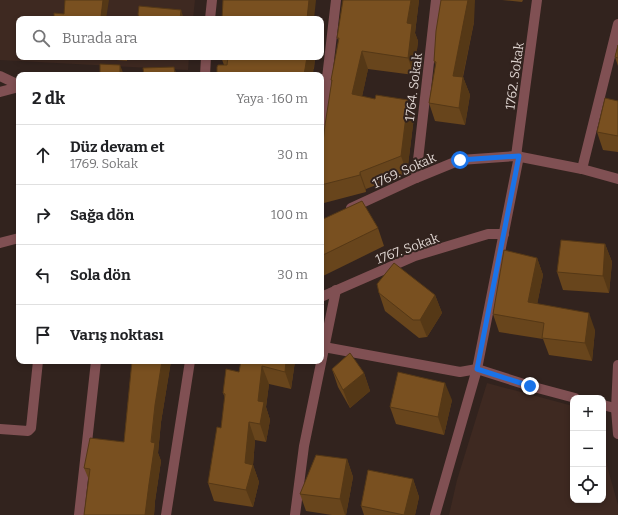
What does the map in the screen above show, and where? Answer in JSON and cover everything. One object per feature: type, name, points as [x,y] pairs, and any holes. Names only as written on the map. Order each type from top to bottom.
[{"type":"street","points":[[210,16],[212,0]]},
{"type":"street","points":[[324,104],[336,0]]},
{"type":"street","name":"1764. Sokak","points":[[416,178],[436,0]]},
{"type":"street","name":"1762. Sokak","points":[[435,515],[477,369],[504,234],[517,156],[537,0]]},
{"type":"street","points":[[582,169],[618,24]]},
{"type":"street","points":[[205,72],[206,60]]},
{"type":"street","points":[[0,76],[16,84]]},
{"type":"street","points":[[0,92],[16,87]]},
{"type":"street","name":"1769. Sokak","points":[[341,212],[460,160],[517,156],[618,178]]},
{"type":"street","name":"1767. Sokak","points":[[324,296],[415,256],[488,234],[504,234]]},
{"type":"street","points":[[0,243],[16,239]]},
{"type":"street","points":[[336,290],[324,347],[460,372],[477,369],[570,397]]},
{"type":"street","points":[[0,429],[28,431],[31,428],[38,364]]},
{"type":"street","points":[[79,515],[96,364]]},
{"type":"street","points":[[166,515],[190,364]]},
{"type":"street","points":[[295,515],[304,446],[321,364]]},
{"type":"street","points":[[618,365],[618,434]]},
{"type":"street","points":[[606,406],[617,409]]},
{"type":"shaded area","points":[[0,0],[195,0],[193,16],[16,16],[16,60],[189,60],[188,70],[0,60]]},
{"type":"shaded area","points":[[487,383],[570,405],[570,503],[606,503],[606,462],[618,505],[618,515],[449,515],[457,480]]},
{"type":"building","points":[[65,0],[103,0],[101,16],[54,16],[54,13],[64,14]]},
{"type":"building","points":[[223,0],[309,0],[307,16],[222,16]]},
{"type":"building","points":[[343,0],[411,0],[407,23],[412,24],[408,58],[362,51],[352,94],[375,99],[376,95],[408,100],[401,156],[360,172],[360,175],[324,184],[324,134],[331,80],[339,38],[337,38]]},
{"type":"building","points":[[441,0],[468,0],[453,76],[463,77],[459,108],[429,103],[436,62],[434,61],[436,31]]},
{"type":"building","points":[[139,6],[181,10],[180,16],[138,16]]},
{"type":"building","points":[[618,45],[618,58],[615,57]]},
{"type":"building","points":[[228,60],[306,60],[304,72],[217,72],[218,65],[227,65]]},
{"type":"building","points":[[100,64],[120,65],[120,72],[100,72]]},
{"type":"building","points":[[174,67],[175,72],[144,72],[143,68]]},
{"type":"building","points":[[605,98],[618,101],[618,136],[597,132]]},
{"type":"building","points":[[362,201],[378,228],[324,255],[324,219]]},
{"type":"building","points":[[561,240],[605,244],[603,276],[557,272]]},
{"type":"building","points":[[504,250],[537,258],[528,302],[589,313],[585,343],[542,338],[544,323],[493,314]]},
{"type":"building","points":[[394,263],[435,295],[420,320],[413,320],[379,293],[377,284]]},
{"type":"building","points":[[350,353],[364,373],[343,390],[332,369]]},
{"type":"building","points":[[132,364],[162,364],[151,442],[155,443],[145,515],[84,515],[90,469],[84,468],[90,438],[124,442]]},
{"type":"building","points":[[240,364],[286,364],[285,372],[262,366],[258,401],[264,402],[260,424],[249,422],[245,463],[253,465],[246,490],[208,483],[217,427],[221,428],[226,369],[239,372]]},
{"type":"building","points":[[398,372],[445,383],[438,417],[390,407]]},
{"type":"building","points":[[316,455],[347,459],[340,499],[300,494]]},
{"type":"building","points":[[368,470],[413,479],[404,515],[361,506]]},
{"type":"route","points":[[460,160],[519,156],[477,369],[530,386]]}]
